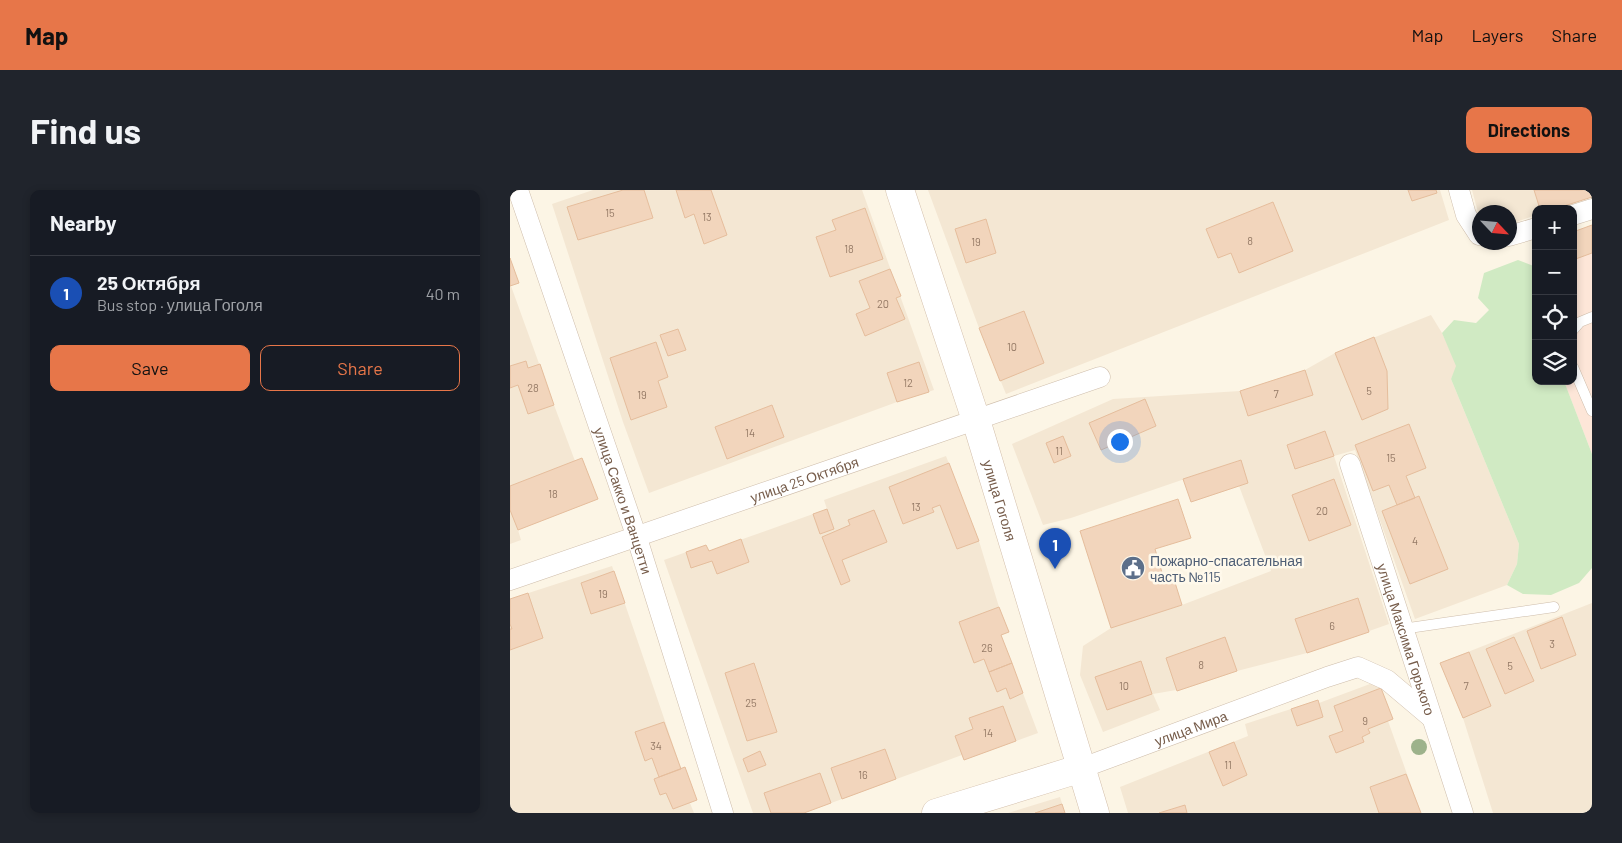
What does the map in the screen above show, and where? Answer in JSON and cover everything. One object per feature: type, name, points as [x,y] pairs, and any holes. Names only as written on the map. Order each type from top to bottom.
[{"type":"main road","name":"улица Гоголя","points":[[900,190],[976,420],[1095,813]]},
{"type":"main road","name":"улица Мира","points":[[936,813],[1082,768]]},
{"type":"street","name":"улица Сакко и Ванцетти","points":[[518,190],[636,535],[723,813]]},
{"type":"street","points":[[1459,190],[1466,215],[1472,224]]},
{"type":"street","points":[[1577,215],[1592,209]]},
{"type":"street","points":[[1517,234],[1532,229]]},
{"type":"street","name":"улица 25 Октября","points":[[510,580],[636,535],[1100,377]]},
{"type":"street","name":"улица Максима Горького","points":[[1350,464],[1463,813]]},
{"type":"street","name":"улица Мира","points":[[1082,768],[1358,667],[1387,680],[1432,718]]},
{"type":"lane","points":[[1577,325],[1580,322],[1592,317]]},
{"type":"lane","points":[[1577,376],[1592,411]]},
{"type":"lane","points":[[1402,628],[1554,607]]},
{"type":"shaded area","points":[[593,190],[862,190],[934,390],[649,493],[623,422],[552,204]]},
{"type":"shaded area","points":[[928,190],[1440,190],[1449,220],[1006,394],[979,328]]},
{"type":"shaded area","points":[[1472,190],[1592,190],[1592,197],[1567,205],[1532,205],[1532,216],[1517,222],[1517,205],[1476,205]]},
{"type":"shaded area","points":[[1592,225],[1592,454],[1566,385],[1577,385],[1577,231]]},
{"type":"shaded area","points":[[510,258],[519,283],[511,286],[554,405],[575,461],[582,458],[598,499],[518,530],[521,540],[510,544]]},
{"type":"shaded area","points":[[1431,315],[1442,333],[1457,366],[1451,379],[1519,544],[1517,564],[1507,585],[1415,619],[1355,450],[1334,456],[1389,624],[1307,653],[1237,671],[1182,689],[1153,694],[1160,710],[1103,732],[1080,675],[1083,646],[1111,628],[1182,605],[1271,571],[1239,486],[1248,483],[1240,460],[1071,518],[1043,525],[1012,444],[1113,399],[1240,391],[1305,370],[1335,353]]},
{"type":"shaded area","points":[[946,456],[979,541],[999,607],[1009,632],[1001,635],[1038,733],[964,760],[962,755],[804,813],[753,813],[664,560],[706,545],[709,551],[827,509],[824,500]]},
{"type":"shaded area","points":[[612,566],[681,768],[685,767],[697,800],[690,803],[694,813],[510,813],[510,599]]},
{"type":"shaded area","points":[[1592,603],[1592,813],[1493,813],[1463,718],[1440,663]]},
{"type":"shaded area","points":[[1378,681],[1393,719],[1388,721],[1421,813],[1128,813],[1120,787],[1248,736],[1245,724],[1291,709],[1319,703]]},
{"type":"shaded area","points":[[1060,797],[1065,813],[1008,813]]},
{"type":"green space","points":[[1518,260],[1532,265],[1532,385],[1566,385],[1592,454],[1592,568],[1579,583],[1551,595],[1523,594],[1507,585],[1517,564],[1519,544],[1451,379],[1456,366],[1442,333],[1454,320],[1476,323],[1489,310],[1478,298],[1484,273]]},
{"type":"building","points":[[623,190],[644,190],[653,218],[578,240],[567,207]]},
{"type":"building","points":[[676,190],[711,190],[727,235],[704,244],[694,214],[685,218]]},
{"type":"building","points":[[1408,190],[1436,190],[1437,193],[1412,201]]},
{"type":"building","points":[[1534,190],[1591,190],[1592,197],[1567,205],[1539,205]]},
{"type":"building","points":[[1273,202],[1293,251],[1239,273],[1231,253],[1218,258],[1206,229]]},
{"type":"building","points":[[865,208],[883,259],[830,277],[816,237],[836,230],[832,220]]},
{"type":"building","points":[[986,219],[996,253],[966,263],[955,229]]},
{"type":"building","points":[[1592,225],[1592,253],[1577,259],[1577,250],[1577,231]]},
{"type":"building","points":[[510,258],[519,283],[510,286]]},
{"type":"building","points":[[890,269],[901,296],[896,298],[905,319],[865,336],[856,314],[870,308],[859,281]]},
{"type":"building","points":[[1024,311],[1044,363],[1000,381],[979,328]]},
{"type":"building","points":[[678,329],[686,350],[668,356],[660,335]]},
{"type":"building","points":[[1374,337],[1387,371],[1388,409],[1362,420],[1335,353]]},
{"type":"building","points":[[656,342],[668,377],[658,381],[667,407],[631,420],[610,358]]},
{"type":"building","points":[[526,361],[528,368],[540,364],[554,405],[528,414],[518,385],[510,388],[510,366]]},
{"type":"building","points":[[919,362],[929,392],[897,402],[887,373]]},
{"type":"building","points":[[1305,370],[1313,395],[1248,416],[1240,391]]},
{"type":"building","points":[[1145,399],[1156,426],[1101,450],[1089,423]]},
{"type":"building","points":[[772,405],[784,437],[727,459],[715,427]]},
{"type":"building","points":[[1409,424],[1426,468],[1406,476],[1415,498],[1397,505],[1389,485],[1373,491],[1355,445]]},
{"type":"building","points":[[1325,431],[1334,456],[1295,469],[1287,445]]},
{"type":"building","points":[[1063,436],[1071,456],[1054,463],[1046,443]]},
{"type":"building","points":[[582,458],[598,499],[518,530],[510,510],[510,486]]},
{"type":"building","points":[[1241,460],[1248,483],[1191,502],[1183,479]]},
{"type":"building","points":[[949,463],[979,541],[957,549],[940,505],[932,508],[934,512],[903,524],[889,487]]},
{"type":"building","points":[[1334,479],[1351,525],[1309,541],[1292,495]]},
{"type":"building","points":[[1419,496],[1448,569],[1410,584],[1382,511]]},
{"type":"building","points":[[1178,499],[1191,538],[1155,549],[1163,576],[1172,573],[1182,605],[1111,628],[1080,531]]},
{"type":"building","points":[[827,509],[834,529],[820,534],[813,514]]},
{"type":"building","points":[[874,510],[887,542],[842,560],[850,581],[841,585],[822,537],[850,525],[848,520]]},
{"type":"building","points":[[741,539],[749,562],[717,574],[712,561],[691,568],[686,552],[706,545],[709,551]]},
{"type":"building","points":[[614,571],[625,603],[591,614],[581,583]]},
{"type":"building","points":[[528,593],[543,638],[510,650],[510,629],[512,629],[510,624],[510,599]]},
{"type":"building","points":[[1358,598],[1369,632],[1307,653],[1295,619]]},
{"type":"building","points":[[999,607],[1009,632],[1001,635],[1012,663],[989,672],[984,659],[974,663],[959,622]]},
{"type":"building","points":[[1562,617],[1576,655],[1541,669],[1527,631]]},
{"type":"building","points":[[1225,637],[1237,671],[1177,691],[1166,658]]},
{"type":"building","points":[[1514,637],[1534,681],[1505,694],[1486,649]]},
{"type":"building","points":[[1469,652],[1491,706],[1463,718],[1440,663]]},
{"type":"building","points":[[1141,661],[1152,694],[1107,710],[1095,677]]},
{"type":"building","points":[[754,663],[777,732],[747,741],[725,673]]},
{"type":"building","points":[[1012,663],[1023,693],[1010,699],[1006,688],[997,692],[989,672]]},
{"type":"building","points":[[1381,688],[1393,719],[1368,729],[1370,733],[1362,737],[1364,742],[1336,753],[1329,736],[1343,731],[1334,706]]},
{"type":"building","points":[[1318,700],[1323,717],[1297,726],[1291,709]]},
{"type":"building","points":[[1003,706],[1016,741],[964,760],[955,736],[973,729],[969,718]]},
{"type":"building","points":[[664,722],[681,769],[659,777],[652,758],[645,761],[635,732]]},
{"type":"building","points":[[1234,742],[1247,775],[1223,786],[1209,752]]},
{"type":"building","points":[[885,749],[896,779],[842,799],[831,768]]},
{"type":"building","points":[[760,751],[766,765],[748,772],[743,759]]},
{"type":"building","points":[[685,767],[697,800],[673,809],[666,793],[660,795],[654,779]]},
{"type":"building","points":[[820,773],[831,803],[804,813],[771,813],[764,793]]},
{"type":"building","points":[[1406,774],[1421,813],[1379,813],[1370,787]]},
{"type":"building","points":[[1062,804],[1065,813],[1035,813]]},
{"type":"building","points":[[1185,805],[1187,813],[1159,813]]},
{"type":"place","name":"Пожарно-спасательная часть №115","points":[[1133,568]]},
{"type":"place","name":"25 Октября","points":[[1055,569]]}]
